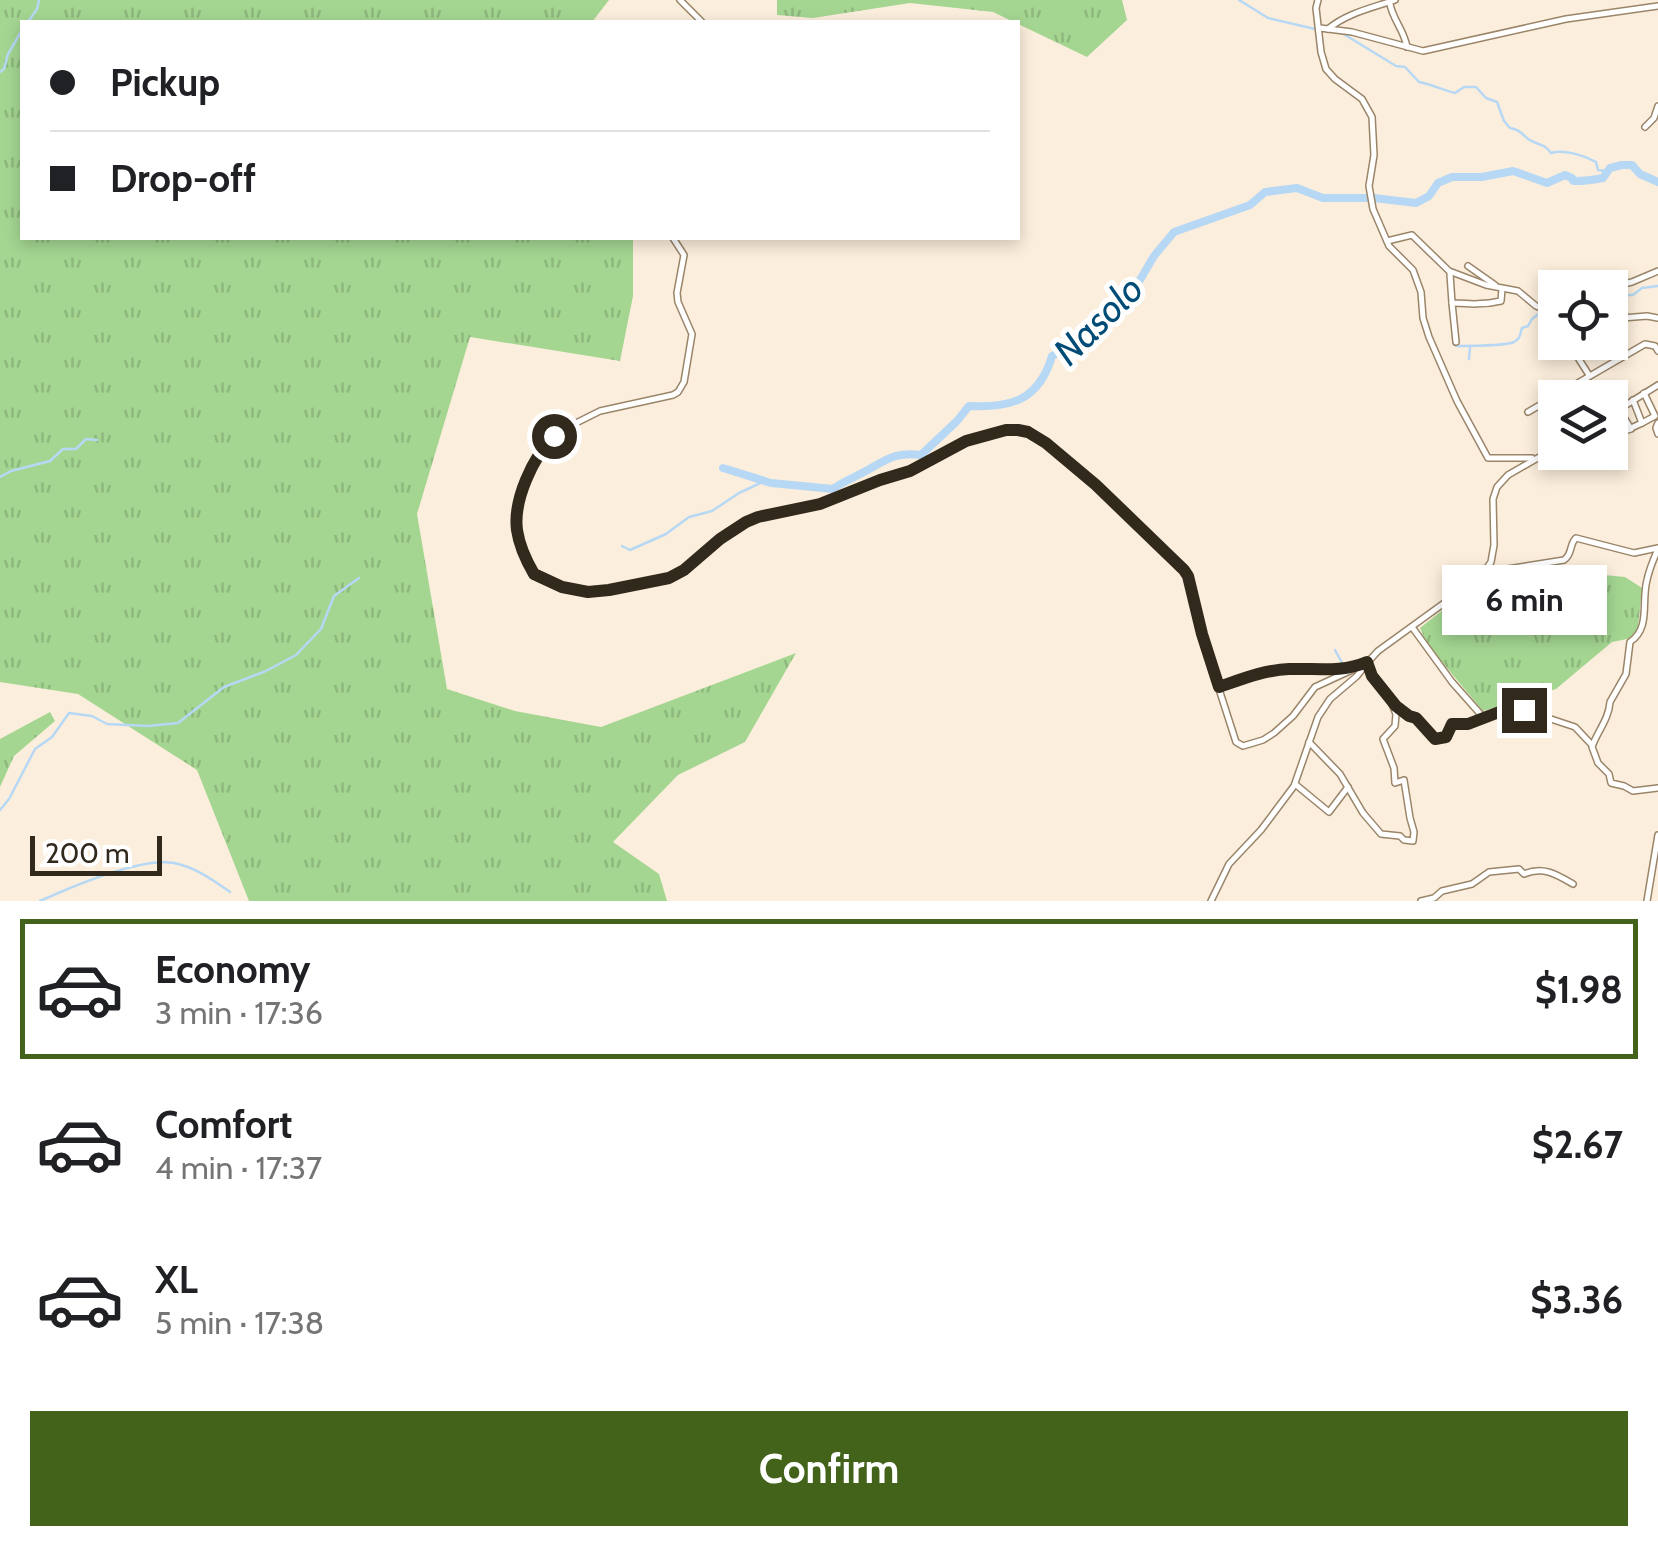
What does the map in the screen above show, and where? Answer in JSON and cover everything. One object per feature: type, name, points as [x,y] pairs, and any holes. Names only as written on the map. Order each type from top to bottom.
[{"type":"street","points":[[680,0],[700,20]]},
{"type":"street","points":[[1318,0],[1316,8],[1324,29],[1321,52],[1326,69],[1362,99],[1372,117],[1374,155],[1369,186],[1373,209],[1394,251],[1413,270],[1429,337],[1482,451],[1496,460],[1535,458]]},
{"type":"street","points":[[1324,29],[1361,10],[1392,1],[1392,16],[1405,34],[1406,46]]},
{"type":"street","points":[[1324,29],[1352,32],[1423,51],[1566,19],[1658,6]]},
{"type":"street","points":[[1658,106],[1654,118],[1646,124],[1658,123]]},
{"type":"street","points":[[1387,240],[1415,237],[1449,271],[1518,291],[1538,307]]},
{"type":"street","points":[[675,240],[684,255],[678,302],[692,334],[684,382],[673,395],[600,411],[566,428],[546,445],[522,491],[516,528],[531,571],[538,578],[588,592],[669,578],[746,522],[829,501],[910,471],[966,441],[1006,430],[1024,430],[1046,443],[1096,485],[1184,570],[1236,742],[1244,746],[1263,740],[1293,716],[1315,688],[1367,662]]},
{"type":"street","points":[[1468,266],[1500,288]]},
{"type":"street","points":[[1449,271],[1456,342]]},
{"type":"street","points":[[1628,283],[1658,271]]},
{"type":"street","points":[[1452,302],[1497,302],[1500,288]]},
{"type":"street","points":[[1628,318],[1658,318]]},
{"type":"street","points":[[1528,412],[1645,344],[1650,343],[1658,351]]},
{"type":"street","points":[[1579,360],[1588,376]]},
{"type":"street","points":[[1628,404],[1657,388]]},
{"type":"street","points":[[1644,393],[1657,418],[1658,434]]},
{"type":"street","points":[[1634,400],[1642,423]]},
{"type":"street","points":[[1628,426],[1630,429],[1657,418]]},
{"type":"street","points":[[1210,901],[1229,864],[1258,834],[1295,784],[1318,717],[1330,698],[1357,676],[1378,651],[1486,569],[1494,545],[1493,499],[1497,486],[1538,456]]},
{"type":"street","points":[[1486,569],[1564,560],[1576,538],[1634,553],[1658,548]]},
{"type":"street","points":[[1592,745],[1626,674],[1630,642],[1641,633],[1646,581],[1658,548]]},
{"type":"street","points":[[1412,627],[1483,717]]},
{"type":"street","points":[[1367,662],[1372,676],[1390,699],[1402,712],[1416,718],[1435,739],[1446,737],[1452,724],[1468,724],[1522,703],[1524,710],[1575,727],[1592,745],[1610,783],[1632,791],[1658,788]]},
{"type":"street","points":[[1219,687],[1249,675],[1285,669],[1346,670]]},
{"type":"street","points":[[1309,742],[1331,763],[1363,814],[1381,834],[1414,841],[1404,780],[1395,783],[1383,739],[1395,726],[1396,714],[1390,699]]},
{"type":"street","points":[[1295,784],[1329,812],[1348,787]]},
{"type":"street","points":[[1647,901],[1658,838]]},
{"type":"street","points":[[1421,901],[1472,884],[1488,872],[1519,868],[1524,874],[1534,870],[1554,873],[1573,884]]},
{"type":"green space","points":[[0,0],[609,0],[594,20],[20,20],[20,240],[633,240],[633,296],[620,361],[470,337],[417,514],[447,689],[515,711],[601,727],[796,653],[745,742],[678,775],[613,842],[659,874],[667,901],[249,901],[197,770],[78,694],[0,682]]},
{"type":"green space","points":[[777,0],[1122,0],[1127,20],[1087,57],[1020,25],[1020,20],[993,12],[910,3],[813,18],[777,15]]},
{"type":"green space","points":[[1533,565],[1543,572],[1625,577],[1642,588],[1637,637],[1612,642],[1556,689],[1483,711],[1427,644],[1420,628],[1478,582]]},
{"type":"green space","points":[[50,712],[55,721],[14,756],[0,787],[0,739]]},
{"type":"waterway","points":[[29,20],[39,0]]},
{"type":"waterway","points":[[1239,0],[1268,18],[1315,29]]},
{"type":"waterway","points":[[0,72],[20,33]]},
{"type":"waterway","points":[[1342,33],[1396,66],[1405,67],[1419,82],[1455,93],[1464,87],[1476,87],[1486,98],[1497,102],[1510,128],[1551,153],[1579,155],[1596,162],[1598,170],[1606,171]]},
{"type":"waterway","name":"Nasolo","points":[[1374,198],[1416,203],[1429,196],[1438,183],[1452,177],[1513,171],[1547,183],[1565,175],[1573,181],[1603,178],[1610,168],[1632,165],[1640,174],[1658,182]]},
{"type":"waterway","name":"Nasolo","points":[[723,468],[771,483],[833,489],[891,458],[921,455],[969,406],[1011,403],[1031,392],[1040,383],[1052,356],[1085,340],[1092,321],[1130,297],[1154,256],[1174,232],[1250,205],[1265,192],[1297,188],[1323,198],[1369,198]]},
{"type":"waterway","points":[[1628,295],[1658,286]]},
{"type":"waterway","points":[[1456,346],[1514,342],[1522,328],[1538,314]]},
{"type":"waterway","points":[[1469,359],[1470,348]]},
{"type":"waterway","points":[[0,477],[50,461],[63,449],[76,449],[86,439],[97,440]]},
{"type":"waterway","points":[[622,546],[630,550],[666,534],[689,517],[712,511],[765,481]]},
{"type":"waterway","points":[[0,810],[35,749],[52,737],[69,713],[92,716],[107,724],[178,723],[224,687],[296,655],[321,629],[334,596],[359,578]]},
{"type":"waterway","points":[[1335,650],[1345,668]]},
{"type":"waterway","points":[[40,901],[106,874],[160,862],[189,868],[230,892]]},
{"type":"route","points":[[554,436],[538,456],[522,491],[516,528],[534,574],[572,590],[609,590],[669,578],[746,522],[829,501],[910,471],[966,441],[1006,430],[1024,430],[1046,443],[1096,485],[1184,570],[1219,687],[1263,672],[1346,670],[1367,662],[1372,676],[1396,706],[1416,718],[1435,739],[1446,737],[1452,724],[1468,724],[1520,704],[1524,710]]}]
